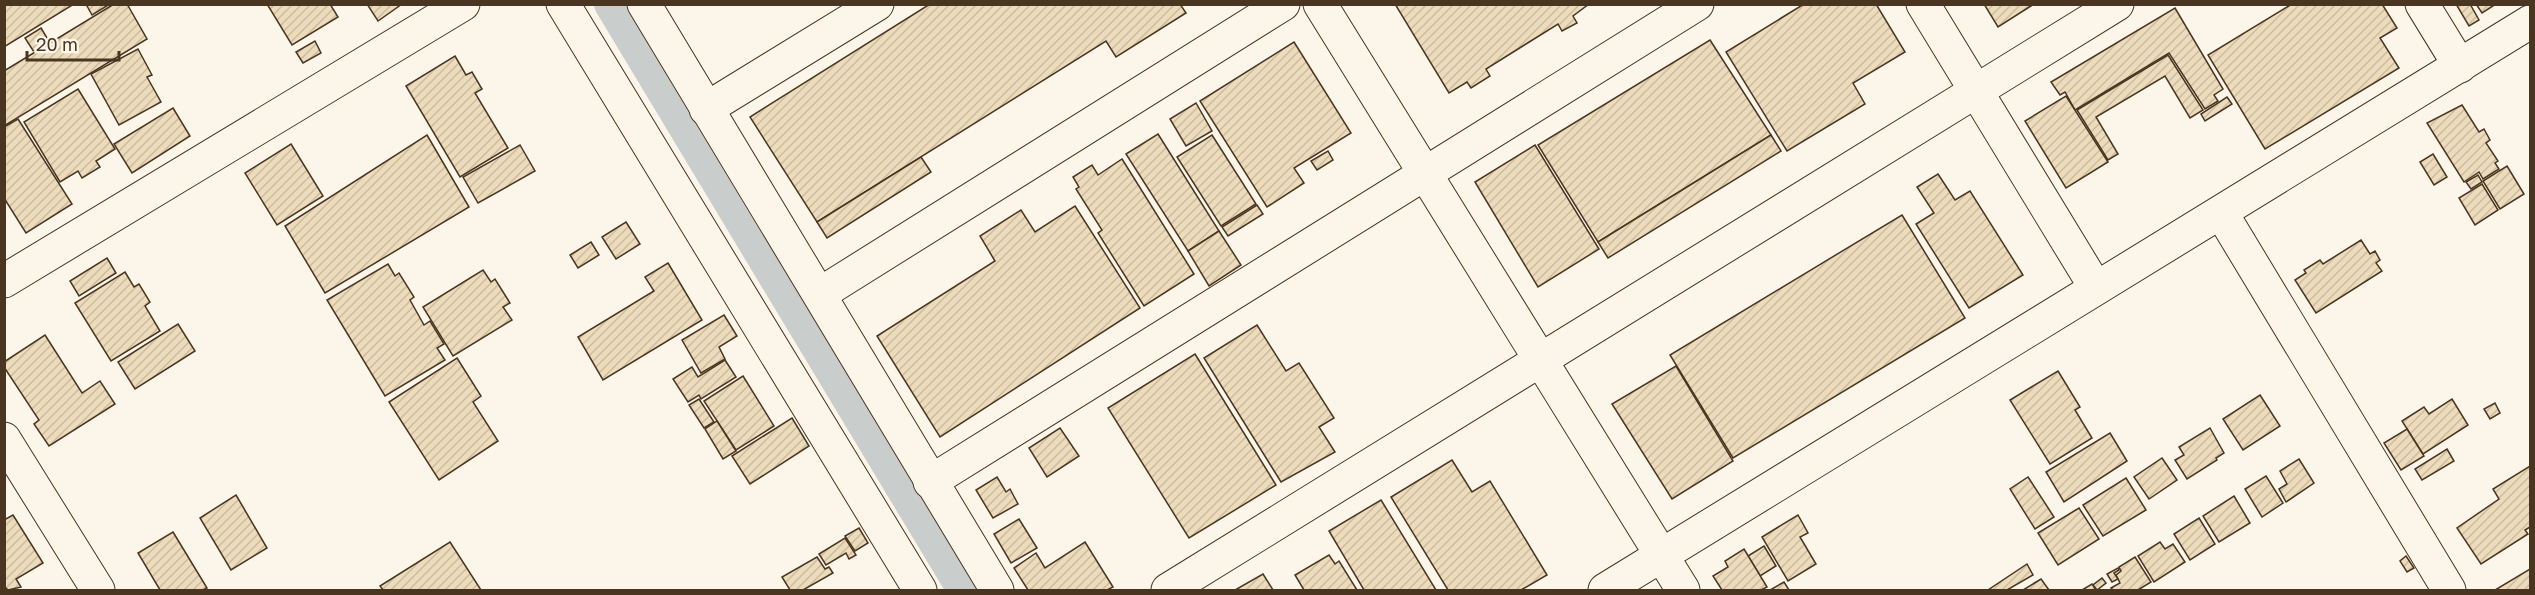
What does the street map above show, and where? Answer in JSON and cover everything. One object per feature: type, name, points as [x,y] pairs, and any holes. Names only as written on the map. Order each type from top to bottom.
[{"type":"street","points":[[4,281],[463,4]]},
{"type":"street","points":[[563,4],[920,591]]},
{"type":"street","points":[[644,4],[997,591]]},
{"type":"street","points":[[706,109],[877,4]]},
{"type":"street","points":[[820,294],[1283,4]]},
{"type":"street","points":[[1320,4],[1683,591]]},
{"type":"street","points":[[930,482],[1697,4]]},
{"type":"street","points":[[1923,4],[2096,288]]},
{"type":"street","points":[[1168,591],[2117,4]]},
{"type":"street","points":[[2422,4],[2460,66]]},
{"type":"street","points":[[1605,591],[2096,288],[2222,214],[2530,22]]},
{"type":"street","points":[[2222,214],[2449,591]]},
{"type":"street","points":[[4,439],[98,591]]},
{"type":"building","points":[[4,4],[74,4],[4,47]]},
{"type":"building","points":[[86,4],[110,4],[92,15]]},
{"type":"building","points":[[114,4],[127,4],[147,39],[4,126],[4,71]]},
{"type":"building","points":[[267,4],[330,4],[338,17],[292,45]]},
{"type":"building","points":[[367,4],[402,4],[378,21]]},
{"type":"building","points":[[930,4],[1180,4],[1186,13],[1116,57],[1106,41],[817,222],[750,117]]},
{"type":"building","points":[[1395,4],[1589,4],[1573,16],[1577,23],[1562,31],[1558,24],[1486,69],[1490,76],[1471,88],[1467,82],[1449,93]]},
{"type":"building","points":[[1804,4],[1876,4],[1905,52],[1853,83],[1865,104],[1787,151],[1726,52]]},
{"type":"building","points":[[1984,4],[2034,4],[1998,27]]},
{"type":"building","points":[[2292,4],[2382,4],[2397,28],[2380,38],[2399,68],[2265,149],[2208,55]]},
{"type":"building","points":[[2456,4],[2470,4],[2479,20],[2469,26]]},
{"type":"building","points":[[2476,4],[2496,4],[2482,13]]},
{"type":"building","points":[[2175,8],[2223,89],[2214,95],[2218,101],[2205,109],[2169,53],[2075,110],[2065,92],[2060,95],[2051,82]]},
{"type":"building","points":[[41,28],[50,43],[34,52],[25,38]]},
{"type":"building","points":[[1710,40],[1771,135],[1598,242],[1538,145]]},
{"type":"building","points":[[315,41],[321,53],[303,63],[296,52]]},
{"type":"building","points":[[1294,42],[1351,133],[1294,168],[1304,183],[1267,207],[1200,101]]},
{"type":"building","points":[[138,49],[152,75],[147,77],[161,102],[119,125],[91,74]]},
{"type":"building","points":[[2168,55],[2203,110],[2190,118],[2165,76],[2096,117],[2118,154],[2108,160],[2077,110]]},
{"type":"building","points":[[455,56],[466,75],[472,72],[482,89],[475,93],[508,148],[460,177],[406,86]]},
{"type":"building","points":[[78,89],[115,149],[96,161],[100,167],[82,178],[78,171],[60,182],[24,122]]},
{"type":"building","points":[[2066,96],[2108,162],[2066,188],[2025,121]]},
{"type":"building","points":[[2227,97],[2232,104],[2205,121],[2201,114]]},
{"type":"building","points":[[1196,103],[1212,131],[1186,146],[1170,119]]},
{"type":"building","points":[[2462,105],[2479,132],[2484,129],[2490,140],[2486,143],[2498,161],[2495,163],[2499,169],[2483,179],[2479,172],[2464,182],[2427,123]]},
{"type":"building","points":[[173,108],[190,136],[132,173],[114,144]]},
{"type":"building","points":[[18,119],[72,204],[26,233],[4,198],[4,127]]},
{"type":"building","points":[[1158,134],[1219,231],[1188,251],[1126,154]]},
{"type":"building","points":[[427,135],[469,207],[325,293],[285,226]]},
{"type":"building","points":[[1212,135],[1256,204],[1221,226],[1177,157]]},
{"type":"building","points":[[1771,135],[1781,151],[1608,258],[1598,242]]},
{"type":"building","points":[[291,144],[323,196],[277,225],[245,173]]},
{"type":"building","points":[[520,145],[535,171],[478,203],[463,177]]},
{"type":"building","points":[[1535,145],[1599,249],[1538,287],[1475,182]]},
{"type":"building","points":[[1328,151],[1333,160],[1317,170],[1311,161]]},
{"type":"building","points":[[2433,154],[2447,177],[2434,185],[2420,162]]},
{"type":"building","points":[[921,157],[931,172],[827,238],[817,222]]},
{"type":"building","points":[[1122,159],[1194,274],[1144,306],[1098,233],[1102,230],[1076,189],[1079,187],[1073,177],[1092,165],[1098,175]]},
{"type":"building","points":[[2507,166],[2524,194],[2500,209],[2483,181]]},
{"type":"building","points":[[1938,174],[1955,200],[1970,191],[2023,275],[1969,308],[1916,224],[1934,213],[1917,187]]},
{"type":"building","points":[[2478,175],[2482,182],[2471,189],[2466,182]]},
{"type":"building","points":[[2482,184],[2498,210],[2475,225],[2459,198]]},
{"type":"building","points":[[1257,205],[1263,214],[1228,236],[1222,227]]},
{"type":"building","points":[[1075,206],[1140,308],[940,437],[877,336],[995,261],[980,236],[1021,210],[1035,232]]},
{"type":"building","points":[[1902,215],[1965,318],[1733,458],[1670,355]]},
{"type":"building","points":[[626,222],[640,244],[616,259],[602,237]]},
{"type":"building","points":[[1219,231],[1241,265],[1209,286],[1188,251]]},
{"type":"building","points":[[2361,240],[2370,254],[2375,251],[2380,260],[2376,263],[2382,271],[2316,313],[2295,280],[2306,273],[2304,270],[2320,260],[2323,264]]},
{"type":"building","points":[[591,242],[599,255],[578,268],[570,255]]},
{"type":"building","points":[[107,258],[116,273],[79,296],[70,281]]},
{"type":"building","points":[[668,263],[702,320],[603,380],[578,337],[654,291],[645,277]]},
{"type":"building","points":[[388,264],[395,276],[399,273],[414,297],[410,300],[424,325],[430,321],[444,344],[437,348],[445,360],[385,396],[327,300]]},
{"type":"building","points":[[483,270],[491,282],[495,279],[510,303],[503,307],[512,320],[453,356],[423,307]]},
{"type":"building","points":[[125,272],[134,287],[139,284],[150,302],[145,306],[160,331],[111,361],[75,303]]},
{"type":"building","points":[[724,315],[737,336],[719,347],[725,359],[701,373],[682,340]]},
{"type":"building","points":[[178,324],[195,351],[135,389],[118,362]]},
{"type":"building","points":[[1257,325],[1286,371],[1299,363],[1334,418],[1319,427],[1335,452],[1281,482],[1204,358]]},
{"type":"building","points":[[45,335],[82,393],[100,381],[115,404],[49,446],[34,424],[39,420],[4,367],[4,362]]},
{"type":"building","points":[[1195,354],[1276,485],[1189,538],[1108,408]]},
{"type":"building","points":[[457,358],[481,396],[473,402],[498,441],[439,480],[389,402]]},
{"type":"building","points":[[725,360],[736,377],[701,399],[699,395],[688,402],[673,379],[692,367],[698,377]]},
{"type":"building","points":[[1676,366],[1733,461],[1672,499],[1612,404]]},
{"type":"building","points":[[2058,371],[2080,407],[2075,410],[2092,438],[2050,464],[2010,400]]},
{"type":"building","points":[[743,376],[774,426],[736,450],[704,401]]},
{"type":"building","points":[[2260,395],[2280,426],[2243,450],[2223,419]]},
{"type":"building","points":[[699,399],[714,422],[704,428],[689,405]]},
{"type":"building","points":[[2452,399],[2468,425],[2423,454],[2402,421],[2424,407],[2429,414]]},
{"type":"building","points":[[2495,403],[2500,413],[2490,419],[2484,409]]},
{"type":"building","points":[[792,418],[809,446],[750,484],[732,456]]},
{"type":"building","points":[[717,421],[736,451],[723,459],[705,429]]},
{"type":"building","points":[[1060,428],[1079,456],[1047,477],[1029,448]]},
{"type":"building","points":[[2210,428],[2224,453],[2187,479],[2175,460],[2184,455],[2179,447]]},
{"type":"building","points":[[2407,429],[2424,456],[2401,470],[2384,443]]},
{"type":"building","points":[[2110,433],[2127,461],[2064,502],[2046,472]]},
{"type":"building","points":[[2447,449],[2454,461],[2422,480],[2415,469]]},
{"type":"building","points":[[2162,458],[2177,480],[2149,499],[2134,477]]},
{"type":"building","points":[[2299,459],[2314,483],[2286,502],[2279,489],[2287,484],[2280,471]]},
{"type":"building","points":[[1452,460],[1472,492],[1490,481],[1547,575],[1521,590],[1448,590],[1391,497]]},
{"type":"building","points":[[2530,466],[2530,527],[2525,530],[2528,534],[2481,564],[2457,528],[2499,499],[2493,489]]},
{"type":"building","points":[[2266,476],[2283,503],[2262,517],[2245,489]]},
{"type":"building","points":[[997,477],[1006,492],[1010,489],[1018,504],[993,518],[976,490]]},
{"type":"building","points":[[2028,477],[2054,517],[2035,529],[2010,489]]},
{"type":"building","points":[[2126,478],[2146,510],[2103,536],[2083,505]]},
{"type":"building","points":[[236,495],[267,548],[231,570],[200,518]]},
{"type":"building","points":[[2234,496],[2250,523],[2219,542],[2203,516]]},
{"type":"building","points":[[1381,500],[1436,590],[1364,590],[1329,531]]},
{"type":"building","points":[[2079,508],[2099,539],[2058,565],[2038,533]]},
{"type":"building","points":[[13,515],[43,563],[16,579],[21,587],[8,590],[4,586],[4,520]]},
{"type":"building","points":[[1798,515],[1808,533],[1800,537],[1816,564],[1788,581],[1762,537]]},
{"type":"building","points":[[2199,518],[2215,544],[2190,560],[2174,534]]},
{"type":"building","points":[[1019,519],[1037,548],[1011,563],[994,534]]},
{"type":"building","points":[[859,528],[868,543],[855,551],[845,536]]},
{"type":"building","points":[[173,532],[207,588],[203,590],[160,590],[138,553]]},
{"type":"building","points":[[845,538],[856,555],[849,559],[846,553],[826,565],[819,554]]},
{"type":"building","points":[[450,542],[481,590],[383,590],[380,586]]},
{"type":"building","points":[[1085,542],[1113,587],[1107,590],[1028,590],[1014,568],[1036,553],[1045,568]]},
{"type":"building","points":[[2160,542],[2165,549],[2173,544],[2185,562],[2154,582],[2138,556]]},
{"type":"building","points":[[1764,546],[1776,566],[1760,576],[1748,556]]},
{"type":"building","points":[[1744,549],[1767,587],[1761,590],[1722,590],[1713,576],[1728,567],[1725,561]]},
{"type":"building","points":[[1329,555],[1335,564],[1339,561],[1357,590],[1304,590],[1295,575]]},
{"type":"building","points":[[2406,556],[2414,568],[2407,572],[2400,561]]},
{"type":"building","points":[[817,557],[825,569],[829,567],[833,573],[803,590],[790,590],[782,577]]},
{"type":"building","points":[[2135,557],[2151,582],[2138,590],[2113,590],[2111,588],[2120,583],[2116,575],[2121,571],[2119,567]]},
{"type":"building","points":[[2027,564],[2033,575],[2007,590],[1988,590]]},
{"type":"building","points":[[2118,568],[2119,570],[2114,573],[2118,579],[2112,582],[2107,574]]},
{"type":"building","points":[[2530,569],[2530,590],[2495,590]]},
{"type":"building","points":[[1263,574],[1273,590],[1235,590]]},
{"type":"building","points":[[2102,578],[2106,583],[2097,590],[2093,585]]},
{"type":"building","points":[[2041,579],[2049,590],[2023,590]]},
{"type":"building","points":[[1784,582],[1789,590],[1770,590]]},
{"type":"building","points":[[2092,584],[2096,590],[2082,590]]},
{"type":"waterway","points":[[610,4],[963,590]]}]
